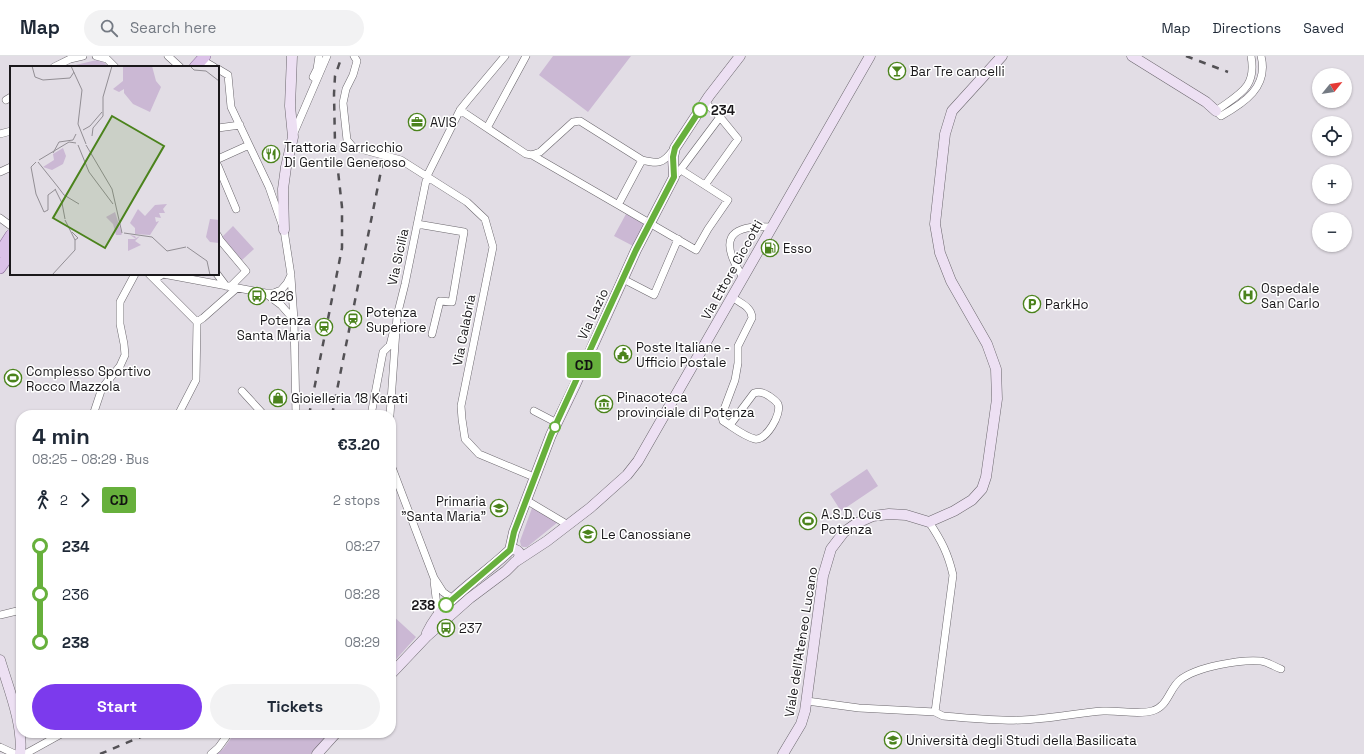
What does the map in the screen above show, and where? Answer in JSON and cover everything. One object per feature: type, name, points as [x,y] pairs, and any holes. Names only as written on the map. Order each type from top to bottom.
[{"type":"main road","points":[[284,230],[283,189],[292,137],[290,106],[292,56]]},
{"type":"main road","points":[[677,174],[673,157],[675,148],[705,102],[740,56]]},
{"type":"main road","name":"Via Ettore Ciccotti","points":[[514,555],[533,550],[568,525],[601,499],[627,475],[638,461],[870,56]]},
{"type":"main road","points":[[929,522],[954,511],[972,500],[982,489],[986,478],[997,399],[996,369],[987,344],[951,281],[940,253],[935,224],[945,134],[952,111],[1002,56]]},
{"type":"main road","points":[[1132,56],[1206,102],[1219,113]]},
{"type":"main road","name":"Via Lazio","points":[[514,555],[512,539],[534,477],[557,423],[650,223],[677,174]]},
{"type":"main road","points":[[0,252],[10,237]]},
{"type":"main road","points":[[0,268],[10,253]]},
{"type":"main road","name":"Viale dell'Ateneo Lucano","points":[[783,754],[801,724],[807,701],[823,576],[831,549],[844,532],[857,523],[873,516],[889,514],[906,516],[929,522]]},
{"type":"main road","points":[[426,637],[438,614],[453,599],[514,555]]},
{"type":"main road","points":[[396,669],[426,637],[470,598],[506,570],[514,555]]},
{"type":"main road","points":[[0,660],[16,715]]},
{"type":"main road","points":[[20,738],[20,754]]},
{"type":"main road","points":[[317,754],[331,738]]},
{"type":"street","points":[[56,66],[70,59],[83,56]]},
{"type":"street","points":[[96,56],[108,59],[114,66]]},
{"type":"street","points":[[169,56],[179,66]]},
{"type":"street","points":[[290,106],[293,110],[298,111],[302,108],[317,69],[319,56]]},
{"type":"street","points":[[292,137],[327,56]]},
{"type":"street","name":"Via Calabria","points":[[354,56],[357,61],[353,75],[346,89],[343,103],[347,140],[353,147],[401,160],[467,202],[485,219],[493,247],[461,406],[462,420],[466,439],[479,454],[534,477]]},
{"type":"street","points":[[498,63],[505,56]]},
{"type":"street","points":[[498,63],[510,56]]},
{"type":"street","points":[[487,128],[526,56]]},
{"type":"street","points":[[1219,113],[1247,88],[1252,77],[1253,67],[1251,56]]},
{"type":"street","points":[[1219,113],[1254,93],[1260,80],[1262,69],[1261,56]]},
{"type":"street","points":[[201,61],[212,66]]},
{"type":"street","name":"Via Sicilia","points":[[390,410],[397,316],[405,284],[426,176],[460,110],[498,63]]},
{"type":"street","points":[[219,70],[228,75],[231,107],[250,145],[284,230],[291,275],[294,320],[296,410]]},
{"type":"street","points":[[705,102],[720,117],[738,139],[705,185]]},
{"type":"street","points":[[460,110],[529,155],[696,250],[708,229],[728,200],[705,185],[677,174],[720,117]]},
{"type":"street","points":[[529,155],[540,152],[573,122],[580,121],[642,160],[653,162],[663,161],[675,148]]},
{"type":"street","points":[[219,128],[240,125]]},
{"type":"street","points":[[0,134],[10,131]]},
{"type":"street","points":[[219,159],[250,145]]},
{"type":"street","points":[[618,205],[642,160]]},
{"type":"street","points":[[0,172],[10,167]]},
{"type":"street","points":[[219,168],[236,209]]},
{"type":"street","points":[[0,218],[10,225]]},
{"type":"street","points":[[417,224],[464,232],[452,302],[440,300],[432,334]]},
{"type":"street","points":[[743,278],[733,262],[730,246],[732,235],[738,229],[758,226],[771,227]]},
{"type":"street","points":[[197,322],[203,318],[246,271],[219,239]]},
{"type":"street","points":[[623,280],[654,295],[678,239]]},
{"type":"street","points":[[130,284],[131,275]]},
{"type":"street","points":[[95,410],[102,388],[120,366],[124,355],[124,344],[120,324],[120,302],[134,275]]},
{"type":"street","points":[[218,275],[231,287]]},
{"type":"street","points":[[180,276],[191,277],[266,294],[281,290],[291,275]]},
{"type":"street","points":[[152,276],[197,322],[196,380],[181,410]]},
{"type":"street","points":[[266,294],[282,305],[294,320]]},
{"type":"street","points":[[730,425],[754,393],[758,392],[773,398],[778,403],[779,410],[768,432],[761,438],[756,439],[746,435],[723,421],[722,412],[734,380],[738,363],[738,346],[752,318],[752,314],[748,308],[732,297]]},
{"type":"street","points":[[372,410],[382,352],[390,345],[397,316]]},
{"type":"street","points":[[242,391],[259,410]]},
{"type":"street","points":[[534,411],[557,423]]},
{"type":"street","points":[[396,478],[434,578],[443,592],[453,599]]},
{"type":"street","points":[[526,500],[568,525]]},
{"type":"street","points":[[929,522],[942,542],[949,558],[953,575],[935,712]]},
{"type":"street","points":[[434,578],[438,614]]},
{"type":"street","points":[[0,615],[16,611]]},
{"type":"street","points":[[807,701],[859,708],[935,712],[943,716],[1021,720],[1052,718],[1104,711],[1153,711],[1165,703],[1179,680],[1190,674],[1226,663],[1248,661],[1263,662],[1281,669]]},
{"type":"street","points":[[25,754],[54,738]]},
{"type":"street","points":[[211,754],[218,748],[225,738]]},
{"type":"street","points":[[0,747],[15,754]]},
{"type":"shaded area","points":[[553,56],[631,56],[588,112],[539,75]]},
{"type":"shaded area","points":[[101,59],[107,66],[71,66]]},
{"type":"shaded area","points":[[626,214],[645,224],[633,246],[614,236]]},
{"type":"shaded area","points":[[233,226],[254,249],[242,260],[222,237]]},
{"type":"shaded area","points":[[867,469],[878,486],[841,511],[830,494]]},
{"type":"shaded area","points":[[532,508],[558,522],[527,547],[523,547],[521,546],[520,541]]},
{"type":"shaded area","points":[[396,619],[416,637],[396,659]]},
{"type":"shaded area","points":[[231,738],[325,738],[311,754],[217,754]]},
{"type":"railway","points":[[310,410],[342,248],[342,207],[335,144],[334,94],[335,76],[342,56]]},
{"type":"railway","points":[[1186,56],[1228,72]]},
{"type":"railway","points":[[333,410],[383,161]]},
{"type":"railway","points":[[100,754],[138,738]]},
{"type":"bus line","name":"CD","points":[[446,605],[510,550],[514,532],[551,435],[636,250],[674,177],[673,157],[675,148],[700,110]]},
{"type":"place","name":"Bar Tre cancelli","points":[[897,71]]},
{"type":"place","name":"234","points":[[700,110]]},
{"type":"place","name":"AVIS","points":[[417,122]]},
{"type":"place","name":"Trattoria Sarricchio Di Gentile Generoso","points":[[271,154]]},
{"type":"place","name":"Esso","points":[[770,248]]},
{"type":"place","name":"Ospedale San Carlo","points":[[1248,295]]},
{"type":"place","name":"226","points":[[257,296]]},
{"type":"place","name":"ParkHo","points":[[1032,304]]},
{"type":"place","name":"Potenza Superiore","points":[[353,319]]},
{"type":"place","name":"Potenza Santa Maria","points":[[324,327]]},
{"type":"place","name":"Poste Italiane - Ufficio Postale","points":[[623,354]]},
{"type":"place","name":"Complesso Sportivo Rocco Mazzola","points":[[13,378]]},
{"type":"place","name":"Gioielleria 18 Karati","points":[[278,398]]},
{"type":"place","name":"Pinacoteca provinciale di Potenza","points":[[604,404]]},
{"type":"place","name":"Primaria \"Santa Maria\"","points":[[499,508]]},
{"type":"place","name":"A.S.D. Cus Potenza","points":[[808,521]]},
{"type":"place","name":"Le Canossiane","points":[[588,534]]},
{"type":"place","name":"238","points":[[446,605]]},
{"type":"place","name":"237","points":[[446,628]]},
{"type":"place","name":"Università degli Studi della Basilicata","points":[[893,740]]}]
